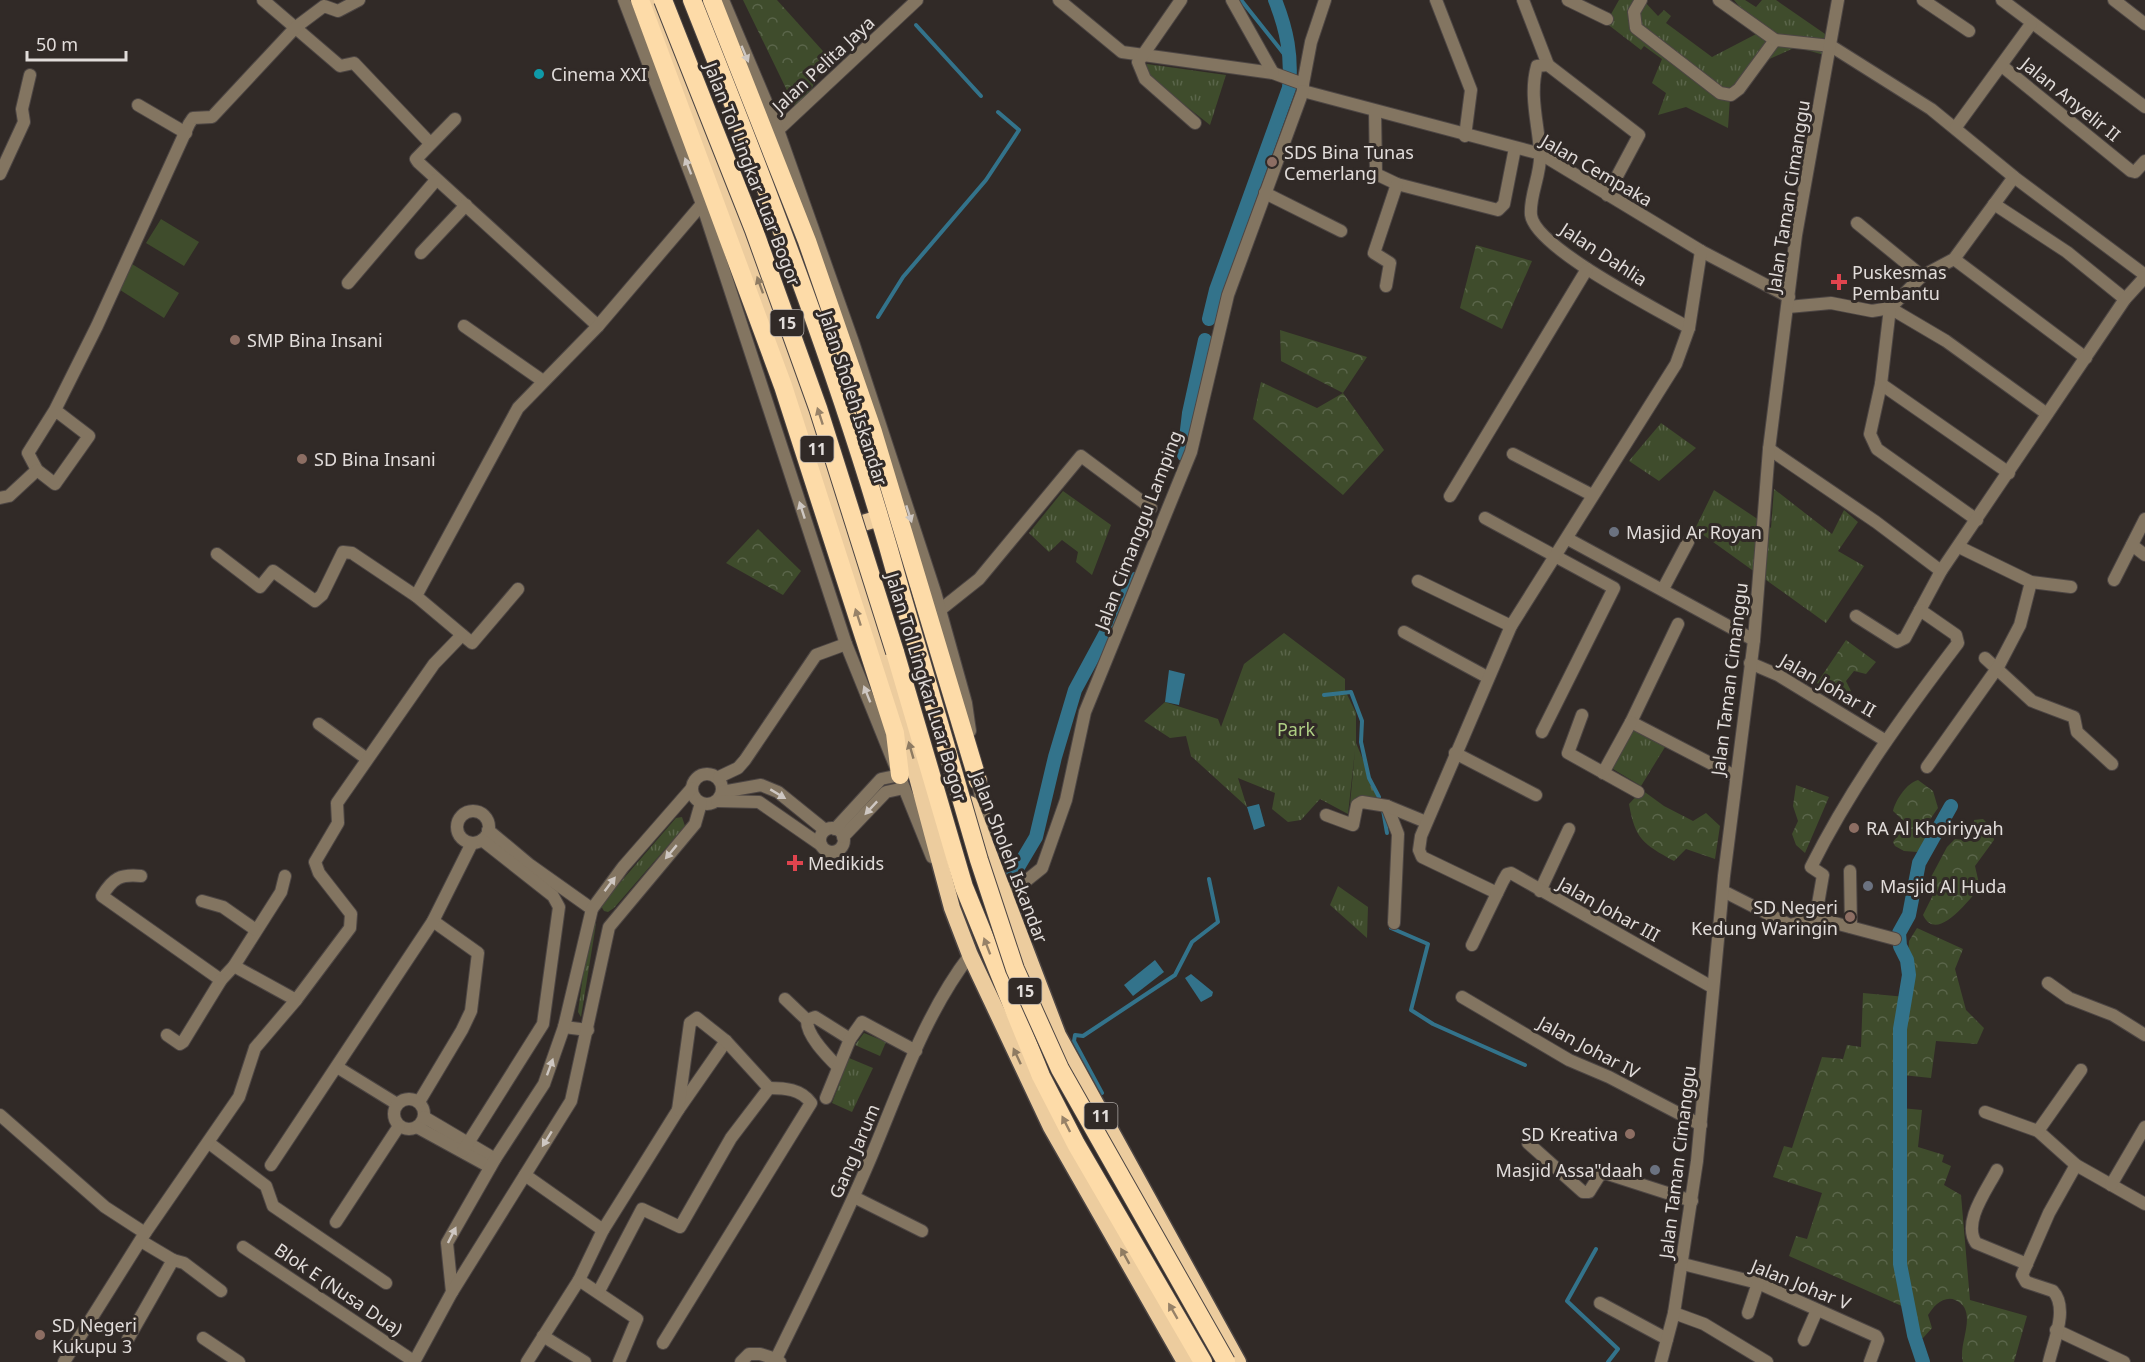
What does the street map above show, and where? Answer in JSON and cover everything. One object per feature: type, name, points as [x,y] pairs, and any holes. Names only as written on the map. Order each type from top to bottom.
[{"type":"highway","points":[[640,0],[718,207],[813,477],[895,733],[902,781],[919,779]]},
{"type":"highway","name":"11","points":[[650,0],[726,191],[792,375],[882,646],[952,908],[970,955],[1051,1127],[1185,1362]]},
{"type":"highway","name":"Jalan Tol Lingkar Luar Bogor","points":[[663,0],[754,230],[818,408],[928,759],[964,886],[1002,984],[1041,1076],[1076,1144],[1203,1362]]},
{"type":"highway","name":"Jalan Sholeh Iskandar","points":[[687,0],[743,138],[790,267],[940,731],[991,857],[1001,892],[1058,1035],[1238,1362]]},
{"type":"highway","name":"Jalan Tol Lingkar Luar Bogor","points":[[692,0],[771,198],[873,491],[979,860],[1015,969],[1060,1069],[1226,1362]]},
{"type":"highway","points":[[712,0],[807,241],[873,432],[978,781]]},
{"type":"highway","points":[[843,529],[873,520]]},
{"type":"street","points":[[263,0],[340,66],[354,63],[430,144]]},
{"type":"street","points":[[55,410],[89,436],[89,440],[54,484],[37,470],[28,453],[55,410],[87,347],[193,118],[212,117],[296,27],[324,6],[338,11],[359,0]]},
{"type":"street","points":[[624,0],[702,204],[846,644],[952,908]]},
{"type":"street","points":[[723,0],[778,130],[853,342],[940,610],[966,703],[991,857]]},
{"type":"street","name":"Jalan Pelita Jaya","points":[[778,130],[917,0]]},
{"type":"street","name":"Jalan Cempaka","points":[[1059,0],[1118,50],[1277,75],[1375,111],[1541,154],[1789,302]]},
{"type":"street","points":[[1182,0],[1138,62],[1145,79],[1195,123]]},
{"type":"street","points":[[1232,0],[1277,75]]},
{"type":"street","name":"Jalan Cimanggu Lamping","points":[[1001,892],[1022,884],[1042,868],[1066,800],[1085,712],[1191,452],[1228,295],[1265,193],[1325,0]]},
{"type":"street","points":[[1436,0],[1472,90],[1465,136]]},
{"type":"street","points":[[1522,0],[1548,65],[1640,135],[1607,195]]},
{"type":"street","points":[[1568,0],[1607,19]]},
{"type":"street","points":[[1641,0],[1634,12],[1636,28],[1720,93],[1731,95],[1739,89],[1775,40]]},
{"type":"street","points":[[1719,0],[1775,40],[1831,46],[1956,127],[2014,177],[2145,276],[2125,299],[1941,571],[1901,642],[1888,638],[1856,616]]},
{"type":"street","name":"Jalan Taman Cimanggu","points":[[1661,1362],[1674,1313],[1692,1201],[1735,776],[1754,639],[1769,449],[1796,235],[1838,0]]},
{"type":"street","points":[[1923,0],[1969,31]]},
{"type":"street","points":[[2002,0],[2031,24],[2145,107]]},
{"type":"street","points":[[2114,0],[2145,24]]},
{"type":"street","points":[[1956,127],[2031,24]]},
{"type":"street","name":"Jalan Dahlia","points":[[1548,65],[1537,66],[1532,86],[1541,154],[1531,215],[1538,231],[1587,269],[1689,328]]},
{"type":"street","name":"Jalan Anyelir II","points":[[2002,66],[2131,171],[2135,172],[2145,161]]},
{"type":"street","points":[[0,174],[24,122],[22,110],[30,75]]},
{"type":"street","points":[[138,105],[186,133]]},
{"type":"street","points":[[1375,111],[1376,174],[1397,184],[1498,210],[1504,204],[1515,148]]},
{"type":"street","points":[[455,119],[416,159],[436,180],[598,326]]},
{"type":"street","points":[[1789,302],[1831,303],[1872,311],[1890,308],[1922,276],[1954,260],[2014,177]]},
{"type":"street","points":[[348,283],[436,180]]},
{"type":"street","points":[[1386,286],[1390,263],[1374,253],[1397,184]]},
{"type":"street","points":[[1265,193],[1341,231]]},
{"type":"street","points":[[416,596],[518,408],[598,326],[702,204]]},
{"type":"street","points":[[1994,204],[2067,252],[2125,299]]},
{"type":"street","points":[[421,253],[466,206]]},
{"type":"street","points":[[1857,223],[1922,276]]},
{"type":"street","points":[[1472,945],[1497,893],[1422,856],[1419,850],[1421,837],[1487,677],[1511,626],[1554,556],[1568,539],[1592,495],[1676,364],[1689,328],[1701,251]]},
{"type":"street","points":[[1954,260],[2086,358]]},
{"type":"street","points":[[1450,496],[1587,269]]},
{"type":"street","points":[[1890,308],[1881,384],[1870,434],[1874,445],[1977,520]]},
{"type":"street","points":[[1890,308],[1946,341],[2047,414]]},
{"type":"street","points":[[464,326],[543,381]]},
{"type":"street","points":[[1881,384],[2009,473]]},
{"type":"street","points":[[1769,449],[1876,522],[1941,571]]},
{"type":"street","points":[[1513,454],[1592,495]]},
{"type":"street","points":[[940,610],[979,579],[1081,456],[1151,508]]},
{"type":"street","points":[[0,486],[4,497],[37,470]]},
{"type":"street","points":[[1485,518],[1614,588],[1542,732]]},
{"type":"street","points":[[2114,580],[2145,519]]},
{"type":"street","points":[[1568,539],[1754,639]]},
{"type":"street","points":[[1663,589],[1688,542]]},
{"type":"street","points":[[2132,545],[2145,555]]},
{"type":"street","points":[[1959,547],[2031,582],[2071,587]]},
{"type":"street","points":[[217,554],[260,587],[273,571],[315,602],[322,595],[343,552],[352,553],[416,596],[472,643],[518,589]]},
{"type":"street","points":[[1418,581],[1511,626]]},
{"type":"street","points":[[1927,767],[1998,667],[2018,631],[2031,582]]},
{"type":"street","points":[[1818,904],[1823,875],[1811,867],[1829,830],[1886,741],[1958,643],[1956,635],[1920,610]]},
{"type":"street","points":[[1603,773],[1631,722],[1678,624]]},
{"type":"street","points":[[1404,632],[1487,677]]},
{"type":"street","points":[[64,1362],[143,1237],[239,1097],[255,1048],[297,1000],[350,928],[351,914],[319,873],[315,862],[338,823],[337,804],[434,664],[462,635]]},
{"type":"street","points":[[452,1292],[447,1243],[492,1163],[544,1084],[564,1027],[592,909],[623,867],[692,788],[699,775],[710,774],[719,777],[738,768],[816,655],[846,644]]},
{"type":"street","points":[[1985,658],[1998,667],[2030,700],[2074,717],[2078,732],[2112,764]]},
{"type":"street","name":"Jalan Johar II","points":[[1750,663],[1778,675],[1886,741]]},
{"type":"street","points":[[1582,715],[1568,753],[1638,792]]},
{"type":"street","points":[[1631,722],[1735,776]]},
{"type":"street","points":[[319,724],[367,759]]},
{"type":"street","points":[[1455,753],[1536,795]]},
{"type":"street","points":[[719,777],[720,796]]},
{"type":"street","points":[[821,845],[820,837],[834,832],[881,779],[902,781]]},
{"type":"street","points":[[692,788],[694,797],[701,803],[709,804],[720,796],[761,785],[778,792],[834,832],[841,847],[829,852],[759,802],[720,796]]},
{"type":"street","points":[[414,1362],[452,1292],[571,1101],[609,927],[695,824],[701,803]]},
{"type":"street","points":[[1326,815],[1353,825],[1359,804],[1387,806],[1426,822]]},
{"type":"street","points":[[1387,806],[1398,834],[1394,923]]},
{"type":"street","points":[[1540,891],[1569,829]]},
{"type":"street","points":[[1398,834],[1421,837]]},
{"type":"street","points":[[272,1166],[433,921],[481,838],[592,909]]},
{"type":"street","points":[[466,1147],[543,1024],[559,907],[553,896],[528,870]]},
{"type":"street","points":[[1850,871],[1851,927]]},
{"type":"street","name":"Jalan Johar III","points":[[1497,893],[1507,874],[1511,873],[1712,987]]},
{"type":"street","points":[[141,876],[123,875],[112,880],[102,896],[221,980]]},
{"type":"street","points":[[166,1035],[180,1044],[183,1042],[221,980],[234,966],[281,892],[285,876]]},
{"type":"street","points":[[1723,891],[1790,925],[1815,918],[1895,939]]},
{"type":"street","points":[[202,901],[223,907],[256,930]]},
{"type":"street","points":[[420,1122],[419,1102],[471,1011],[478,953],[433,921]]},
{"type":"street","name":"Gang Jarum","points":[[778,1361],[854,1197],[916,1052],[952,978],[970,955]]},
{"type":"street","points":[[234,966],[297,1000]]},
{"type":"street","points":[[2048,983],[2069,998],[2113,1014],[2145,1035]]},
{"type":"street","name":"Jalan Johar IV","points":[[1462,997],[1569,1060],[1609,1077],[1701,1125]]},
{"type":"street","points":[[785,999],[807,1020],[814,1037],[838,1067]]},
{"type":"street","points":[[807,1020],[815,1017],[850,1039]]},
{"type":"street","points":[[663,1343],[811,1103],[805,1095],[786,1088],[769,1088],[726,1041],[697,1018],[690,1023],[678,1110]]},
{"type":"street","points":[[826,1098],[850,1039],[862,1022],[916,1052]]},
{"type":"street","points":[[564,1027],[588,1030]]},
{"type":"street","points":[[531,1360],[543,1336],[579,1280],[622,1197],[726,1041]]},
{"type":"street","points":[[337,1067],[397,1104]]},
{"type":"street","points":[[2038,1131],[2081,1070]]},
{"type":"street","points":[[622,1197],[680,1227],[731,1138],[769,1088]]},
{"type":"street","points":[[419,1102],[407,1098],[397,1104],[394,1116],[399,1126],[408,1129],[420,1122]]},
{"type":"street","points":[[1985,1112],[2038,1131],[2076,1165],[2145,1204]]},
{"type":"street","points":[[0,1115],[105,1207],[173,1260],[184,1263],[221,1291]]},
{"type":"street","points":[[420,1122],[492,1163]]},
{"type":"street","points":[[336,1222],[399,1126]]},
{"type":"street","points":[[2111,1185],[2145,1127]]},
{"type":"street","points":[[209,1143],[267,1186],[273,1206],[386,1283]]},
{"type":"street","points":[[1528,1143],[1583,1192],[1589,1192],[1599,1176],[1605,1173],[1692,1201]]},
{"type":"street","points":[[2049,1362],[2059,1309],[2057,1295],[2026,1282],[2022,1275],[2049,1213],[2076,1165]]},
{"type":"street","points":[[1997,1170],[1972,1220],[1972,1238],[1976,1244],[2027,1264]]},
{"type":"street","points":[[525,1175],[603,1230]]},
{"type":"street","points":[[854,1197],[922,1231]]},
{"type":"street","points":[[599,1291],[642,1209]]},
{"type":"street","name":"Blok E (Nusa Dua)","points":[[243,1247],[414,1362]]},
{"type":"street","points":[[128,1339],[173,1260]]},
{"type":"street","name":"Jalan Johar V","points":[[1683,1264],[1758,1283],[1876,1336],[1878,1340],[1870,1362]]},
{"type":"street","points":[[579,1280],[599,1291],[637,1319],[619,1362]]},
{"type":"street","points":[[1748,1313],[1758,1283]]},
{"type":"street","points":[[1600,1303],[1667,1340]]},
{"type":"street","points":[[1804,1340],[1817,1310]]},
{"type":"street","points":[[1674,1313],[1704,1324],[1767,1362]]},
{"type":"street","points":[[2056,1330],[2124,1362]]},
{"type":"street","points":[[543,1336],[585,1362]]},
{"type":"street","points":[[203,1338],[239,1362]]},
{"type":"street","points":[[741,1362],[748,1354],[760,1354],[778,1361]]},
{"type":"green space","points":[[743,0],[777,0],[831,60],[820,70],[809,95],[795,107]]},
{"type":"green space","points":[[1619,0],[1643,0],[1658,16],[1664,10],[1671,16],[1666,23],[1712,57],[1760,32],[1734,0],[1745,0],[1756,7],[1762,0],[1776,0],[1828,36],[1824,55],[1796,47],[1754,66],[1730,98],[1728,128],[1686,107],[1658,115],[1666,93],[1652,83],[1662,59],[1644,46],[1641,50],[1606,23]]},
{"type":"green space","points":[[1147,64],[1226,75],[1210,125],[1144,73]]},
{"type":"green space","points":[[161,219],[199,242],[184,266],[146,243]]},
{"type":"green space","points":[[1476,245],[1532,261],[1502,329],[1460,308]]},
{"type":"green space","points":[[132,264],[179,293],[164,318],[117,288]]},
{"type":"green space","points":[[1280,330],[1367,357],[1343,393],[1281,361]]},
{"type":"green space","points":[[1261,382],[1317,408],[1343,393],[1384,450],[1343,495],[1253,419]]},
{"type":"green space","points":[[1661,423],[1696,448],[1659,481],[1629,461]]},
{"type":"green space","points":[[1774,489],[1832,534],[1844,510],[1858,522],[1838,551],[1864,566],[1826,623],[1695,529],[1714,490],[1771,528]]},
{"type":"green space","points":[[1063,491],[1111,525],[1092,575],[1076,562],[1078,552],[1062,540],[1049,552],[1029,533]]},
{"type":"green space","points":[[758,529],[801,571],[783,595],[726,563]]},
{"type":"green space","name":"Park","points":[[1284,633],[1345,679],[1345,690],[1356,713],[1356,743],[1379,797],[1350,805],[1355,750],[1348,814],[1320,799],[1301,820],[1288,822],[1272,809],[1275,793],[1238,778],[1247,807],[1191,756],[1186,736],[1170,738],[1144,721],[1165,702],[1218,719],[1221,727],[1244,664]]},
{"type":"green space","points":[[1846,640],[1876,662],[1866,674],[1854,671],[1846,681],[1851,691],[1842,701],[1817,683]]},
{"type":"green space","points":[[1631,728],[1665,747],[1641,786],[1608,766]]},
{"type":"green space","points":[[1918,780],[1933,791],[1938,808],[1924,828],[1929,835],[1927,843],[1917,852],[1904,851],[1895,846],[1893,842],[1907,824],[1893,811],[1902,792]]},
{"type":"green space","points":[[1796,785],[1829,797],[1805,853],[1796,845],[1792,834],[1798,821],[1793,806]]},
{"type":"green space","points":[[1642,790],[1664,806],[1693,821],[1706,813],[1720,826],[1715,859],[1686,849],[1674,861],[1648,845],[1634,825],[1629,804]]},
{"type":"green space","points":[[682,817],[685,826],[614,908],[608,912],[604,911],[601,906],[605,900],[676,818]]},
{"type":"green space","points":[[1983,819],[1992,828],[1994,840],[1975,866],[1980,888],[1952,917],[1936,925],[1929,923],[1923,915],[1932,897],[1930,879],[1947,847],[1955,839],[1972,841],[1976,833],[1974,820]]},
{"type":"green space","points":[[1338,886],[1368,907],[1367,938],[1330,905]]},
{"type":"green space","points":[[594,921],[596,924],[581,1017],[578,1012],[590,924]]},
{"type":"green space","points":[[1917,928],[1963,949],[1955,969],[1966,1010],[1984,1028],[1977,1044],[1936,1041],[1931,1078],[1902,1075],[1901,1108],[1922,1110],[1918,1147],[1944,1155],[1942,1162],[1951,1166],[1944,1185],[1961,1195],[1970,1300],[2027,1316],[2014,1362],[1963,1362],[1966,1312],[1955,1300],[1943,1300],[1933,1308],[1928,1315],[1932,1328],[1923,1338],[1912,1336],[1904,1307],[1789,1256],[1796,1236],[1807,1239],[1822,1193],[1773,1177],[1784,1146],[1792,1148],[1822,1057],[1843,1059],[1847,1045],[1861,1047],[1863,993],[1906,997],[1909,941]]},
{"type":"green space","points":[[864,1033],[886,1042],[880,1056],[855,1045]]},
{"type":"green space","points":[[849,1058],[873,1068],[852,1112],[832,1103]]},
{"type":"water","points":[[1169,670],[1185,674],[1179,705],[1165,702]]},
{"type":"water","points":[[1259,804],[1265,826],[1254,830],[1247,807]]},
{"type":"water","points":[[1155,960],[1164,972],[1133,996],[1124,985]]},
{"type":"water","points":[[1191,974],[1213,992],[1212,996],[1201,1002],[1185,978]]},
{"type":"waterway","points":[[1241,0],[1292,64]]},
{"type":"waterway","points":[[1209,319],[1216,290],[1289,88],[1288,43],[1275,0]]},
{"type":"waterway","points":[[916,25],[981,96]]},
{"type":"waterway","points":[[878,317],[903,277],[986,180],[1019,130],[998,112]]},
{"type":"waterway","points":[[1184,455],[1189,413],[1205,340]]},
{"type":"waterway","points":[[1002,877],[1014,874],[1036,837],[1055,757],[1075,690],[1135,579]]},
{"type":"waterway","points":[[1324,695],[1351,692],[1362,721],[1361,742],[1369,778],[1379,797]]},
{"type":"waterway","points":[[1923,1362],[1914,1335],[1900,1264],[1900,1029],[1909,975],[1907,960],[1900,946],[1899,933],[1909,915],[1919,863],[1951,806]]},
{"type":"waterway","points":[[1383,810],[1387,833]]},
{"type":"waterway","points":[[1102,1093],[1074,1041],[1075,1035],[1083,1036],[1175,975],[1192,942],[1218,922],[1209,879]]},
{"type":"waterway","points":[[1391,928],[1428,944],[1411,1010],[1433,1024],[1525,1065]]},
{"type":"waterway","points":[[1596,1249],[1567,1301],[1618,1349],[1608,1362]]},
{"type":"place","name":"Cinema XXI","points":[[539,74]]},
{"type":"place","name":"SDS Bina Tunas Cemerlang","points":[[1272,162]]},
{"type":"place","name":"Puskesmas Pembantu","points":[[1839,282]]},
{"type":"place","name":"SMP Bina Insani","points":[[235,340]]},
{"type":"place","name":"SD Bina Insani","points":[[302,459]]},
{"type":"place","name":"Masjid Ar Royan","points":[[1614,532]]},
{"type":"place","name":"RA Al Khoiriyyah","points":[[1854,828]]},
{"type":"place","name":"Medikids","points":[[795,863]]},
{"type":"place","name":"Masjid Al Huda","points":[[1868,886]]},
{"type":"place","name":"SD Negeri Kedung Waringin","points":[[1850,917]]},
{"type":"place","name":"SD Kreativa","points":[[1630,1134]]},
{"type":"place","name":"Masjid Assa\"daah","points":[[1655,1170]]},
{"type":"place","name":"SD Negeri Kukupu 3","points":[[40,1335]]}]
